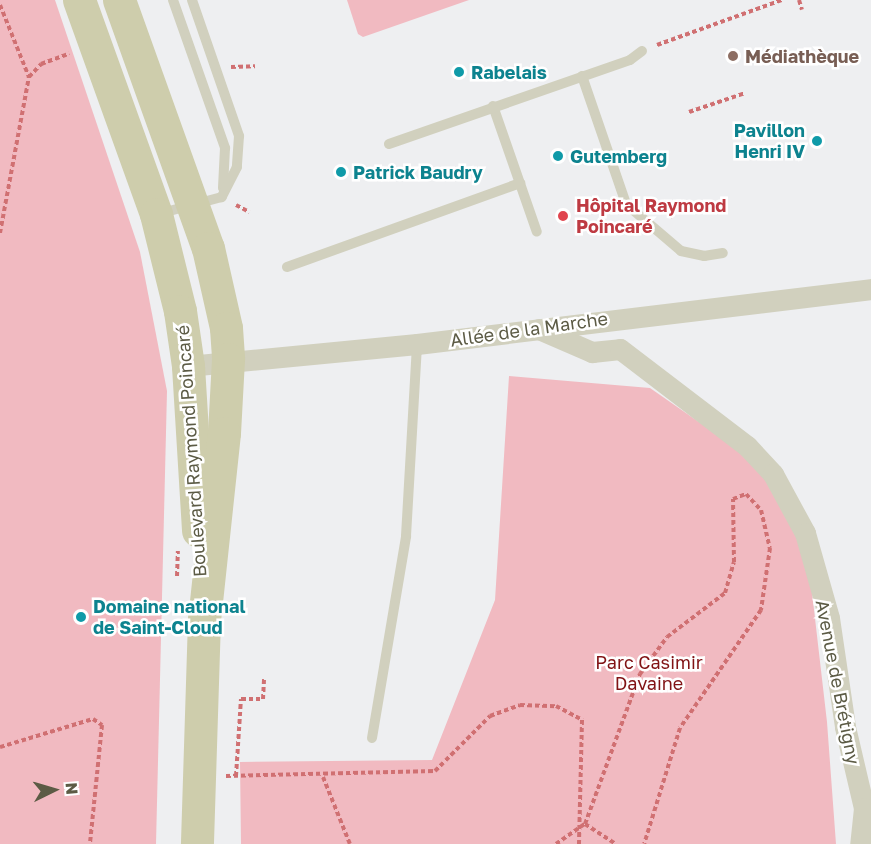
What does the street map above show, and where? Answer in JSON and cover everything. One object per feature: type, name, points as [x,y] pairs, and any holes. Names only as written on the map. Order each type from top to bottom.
[{"type":"main road","name":"Boulevard Raymond Poincaré","points":[[79,0],[156,214],[180,311],[188,366],[204,619]]},
{"type":"main road","name":"Boulevard Raymond Poincaré","points":[[119,0],[207,202],[228,359],[204,619],[197,844]]},
{"type":"street","name":"Allée de la Marche","points":[[188,366],[228,359],[417,344],[621,316],[871,289]]},
{"type":"street","points":[[538,328],[592,352],[621,349],[621,316]]},
{"type":"street","name":"Avenue de Brétigny","points":[[621,349],[747,446],[773,474],[805,533],[829,618],[845,728],[868,800],[860,844]]},
{"type":"lane","points":[[173,0],[225,148],[207,202]]},
{"type":"lane","points":[[156,214],[207,202],[237,167],[239,136],[192,0]]},
{"type":"lane","points":[[389,144],[630,60],[642,51]]},
{"type":"lane","points":[[582,76],[626,204],[681,251],[704,256],[723,253]]},
{"type":"lane","points":[[493,106],[537,232]]},
{"type":"lane","points":[[287,267],[520,183]]},
{"type":"lane","points":[[372,738],[406,536],[417,344]]},
{"type":"path","points":[[642,51],[782,0]]},
{"type":"path","points":[[799,0],[802,10]]},
{"type":"path","points":[[0,5],[29,77]]},
{"type":"path","points":[[0,233],[29,77],[41,64],[95,45]]},
{"type":"path","points":[[689,112],[733,99],[745,93]]},
{"type":"path","points":[[556,844],[585,824],[640,674],[667,637],[725,593],[734,562],[733,499],[746,494],[761,510],[770,548],[761,610],[680,728],[644,844]]},
{"type":"path","name":"Boulevard Raymond Poincaré","points":[[177,581],[178,545]]},
{"type":"path","points":[[264,679],[263,699],[241,699],[236,776],[323,777],[435,771],[490,716],[520,705],[556,706],[582,720],[577,831],[579,844]]},
{"type":"path","points":[[0,747],[93,719],[102,725],[90,844]]},
{"type":"path","points":[[323,777],[350,844]]},
{"type":"path","points":[[585,824],[616,844]]},
{"type":"green space","name":"Domaine national de Saint-Cloud","points":[[0,0],[55,0],[140,252],[167,391],[156,844],[0,844]]},
{"type":"green space","points":[[347,0],[469,0],[363,37],[358,34]]},
{"type":"green space","name":"Parc Casimir Davaine","points":[[509,376],[650,388],[742,452],[779,492],[808,558],[827,722],[836,844],[241,844],[240,762],[432,760],[495,600]]},
{"type":"place","name":"Médiathèque","points":[[733,56]]},
{"type":"place","name":"Rabelais","points":[[459,72]]},
{"type":"place","name":"Pavillon Henri IV","points":[[817,141]]},
{"type":"place","name":"Gutemberg","points":[[558,156]]},
{"type":"place","name":"Patrick Baudry","points":[[341,172]]},
{"type":"place","name":"Hôpital Raymond Poincaré","points":[[563,216]]},
{"type":"place","name":"Domaine national de Saint-Cloud","points":[[81,617]]}]
